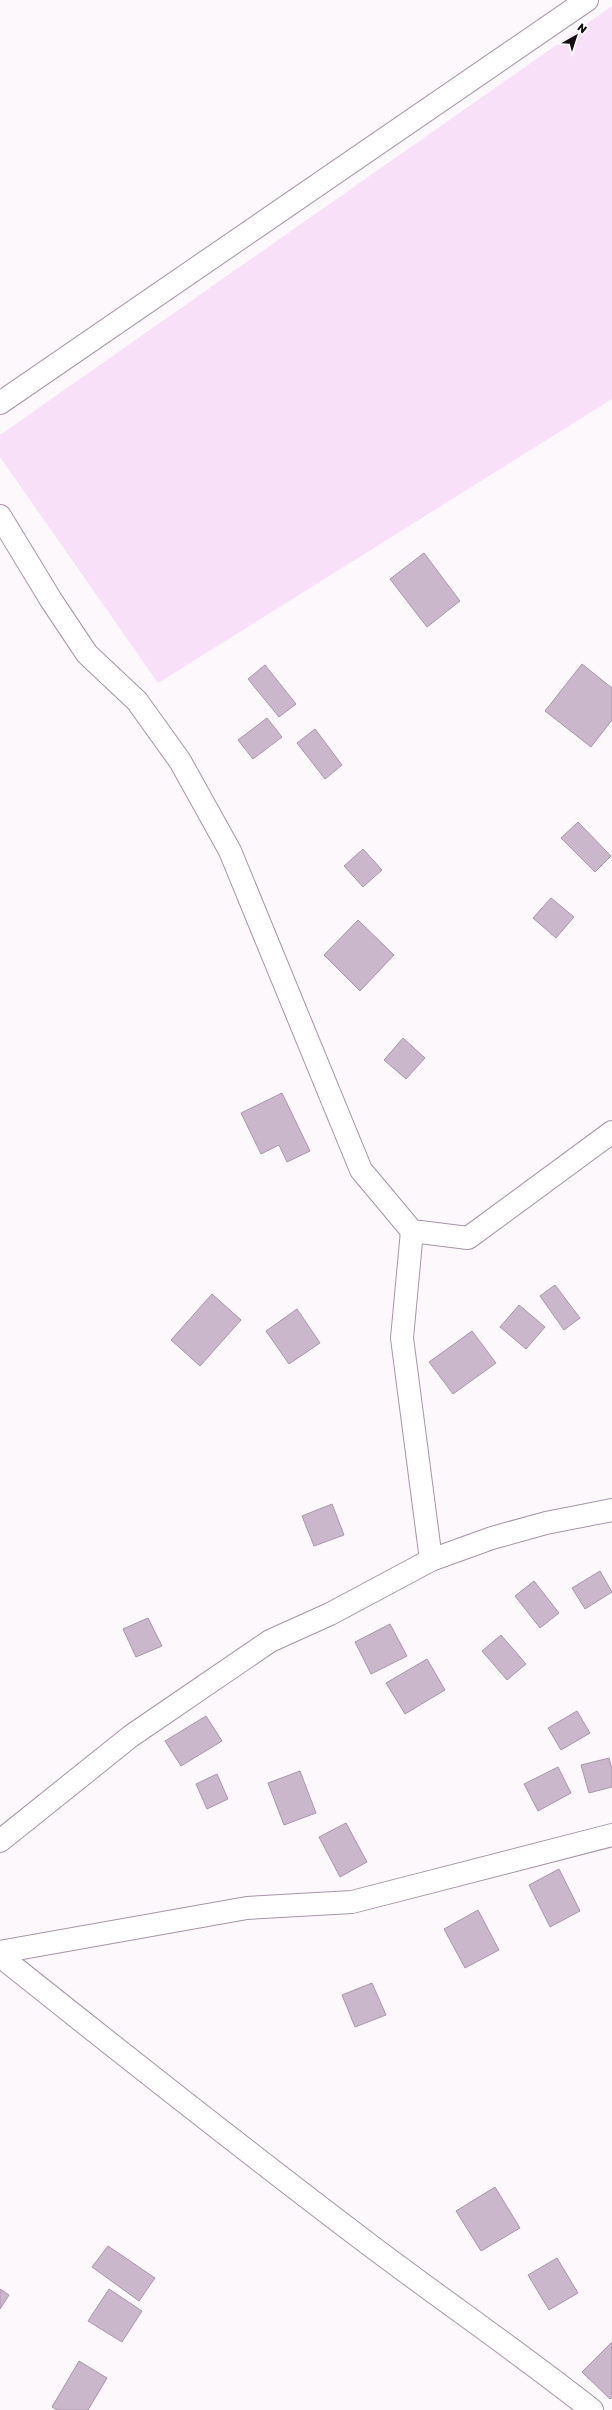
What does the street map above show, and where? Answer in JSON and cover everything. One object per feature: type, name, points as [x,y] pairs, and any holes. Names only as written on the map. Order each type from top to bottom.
[{"type":"lane","points":[[0,403],[587,0]]},
{"type":"lane","points":[[0,516],[51,600],[87,654],[136,700],[180,761],[230,851],[362,1170],[412,1231],[468,1238],[612,1132]]},
{"type":"lane","points":[[412,1231],[402,1338],[431,1560]]},
{"type":"lane","points":[[0,1841],[131,1736],[270,1641],[330,1614],[431,1560],[492,1538],[546,1523],[612,1510]]},
{"type":"lane","points":[[0,1952],[247,1908],[352,1902],[612,1835]]},
{"type":"lane","points":[[0,1956],[231,2140],[380,2253],[537,2367],[592,2410]]},
{"type":"shaded area","points":[[612,6],[612,399],[158,683],[0,457],[0,435]]},
{"type":"building","points":[[424,553],[460,601],[427,627],[390,579]]},
{"type":"building","points":[[582,664],[612,688],[612,720],[591,747],[545,711]]},
{"type":"building","points":[[265,665],[296,704],[279,717],[248,679]]},
{"type":"building","points":[[267,718],[282,737],[253,759],[238,740]]},
{"type":"building","points":[[315,729],[342,765],[325,779],[297,743]]},
{"type":"building","points":[[578,822],[611,856],[595,872],[561,838]]},
{"type":"building","points":[[363,849],[382,870],[363,887],[344,866]]},
{"type":"building","points":[[551,898],[574,917],[556,938],[533,918]]},
{"type":"building","points":[[358,920],[394,955],[360,991],[324,955]]},
{"type":"building","points":[[403,1038],[425,1058],[406,1079],[384,1060]]},
{"type":"building","points":[[282,1093],[310,1151],[287,1162],[279,1145],[261,1154],[241,1113]]},
{"type":"building","points":[[555,1285],[580,1318],[564,1330],[540,1296]]},
{"type":"building","points":[[212,1294],[241,1320],[200,1366],[171,1340]]},
{"type":"building","points":[[519,1305],[545,1327],[526,1349],[500,1327]]},
{"type":"building","points":[[297,1309],[320,1343],[289,1364],[266,1331]]},
{"type":"building","points":[[472,1331],[496,1363],[453,1394],[429,1362]]},
{"type":"building","points":[[332,1504],[344,1535],[314,1546],[302,1516]]},
{"type":"building","points":[[600,1571],[612,1592],[585,1609],[572,1588]]},
{"type":"building","points":[[534,1581],[559,1613],[540,1628],[515,1596]]},
{"type":"building","points":[[148,1618],[162,1646],[136,1657],[123,1629]]},
{"type":"building","points":[[390,1624],[407,1656],[371,1674],[355,1642]]},
{"type":"building","points":[[501,1635],[526,1664],[507,1680],[482,1651]]},
{"type":"building","points":[[427,1659],[445,1690],[405,1714],[386,1683]]},
{"type":"building","points":[[577,1711],[590,1733],[561,1750],[548,1728]]},
{"type":"building","points":[[206,1716],[222,1741],[181,1766],[165,1741]]},
{"type":"building","points":[[609,1758],[612,1769],[612,1787],[589,1793],[581,1765]]},
{"type":"building","points":[[558,1767],[571,1793],[538,1811],[524,1784]]},
{"type":"building","points":[[300,1771],[316,1813],[284,1825],[268,1783]]},
{"type":"building","points":[[217,1774],[228,1799],[207,1809],[196,1784]]},
{"type":"building","points":[[346,1823],[367,1862],[340,1877],[319,1837]]},
{"type":"building","points":[[559,1869],[580,1911],[550,1927],[529,1885]]},
{"type":"building","points":[[478,1910],[499,1950],[465,1968],[444,1929]]},
{"type":"building","points":[[372,1983],[386,2015],[355,2027],[342,1995]]},
{"type":"building","points":[[495,2187],[520,2228],[481,2251],[456,2211]]},
{"type":"building","points":[[108,2246],[155,2278],[139,2301],[92,2267]]},
{"type":"building","points":[[557,2258],[578,2293],[549,2310],[528,2275]]},
{"type":"building","points":[[0,2289],[9,2295],[0,2309]]},
{"type":"building","points":[[109,2289],[142,2311],[122,2342],[88,2321]]},
{"type":"building","points":[[612,2342],[612,2397],[610,2399],[582,2372]]},
{"type":"building","points":[[79,2361],[107,2378],[88,2410],[57,2410],[52,2407]]}]
